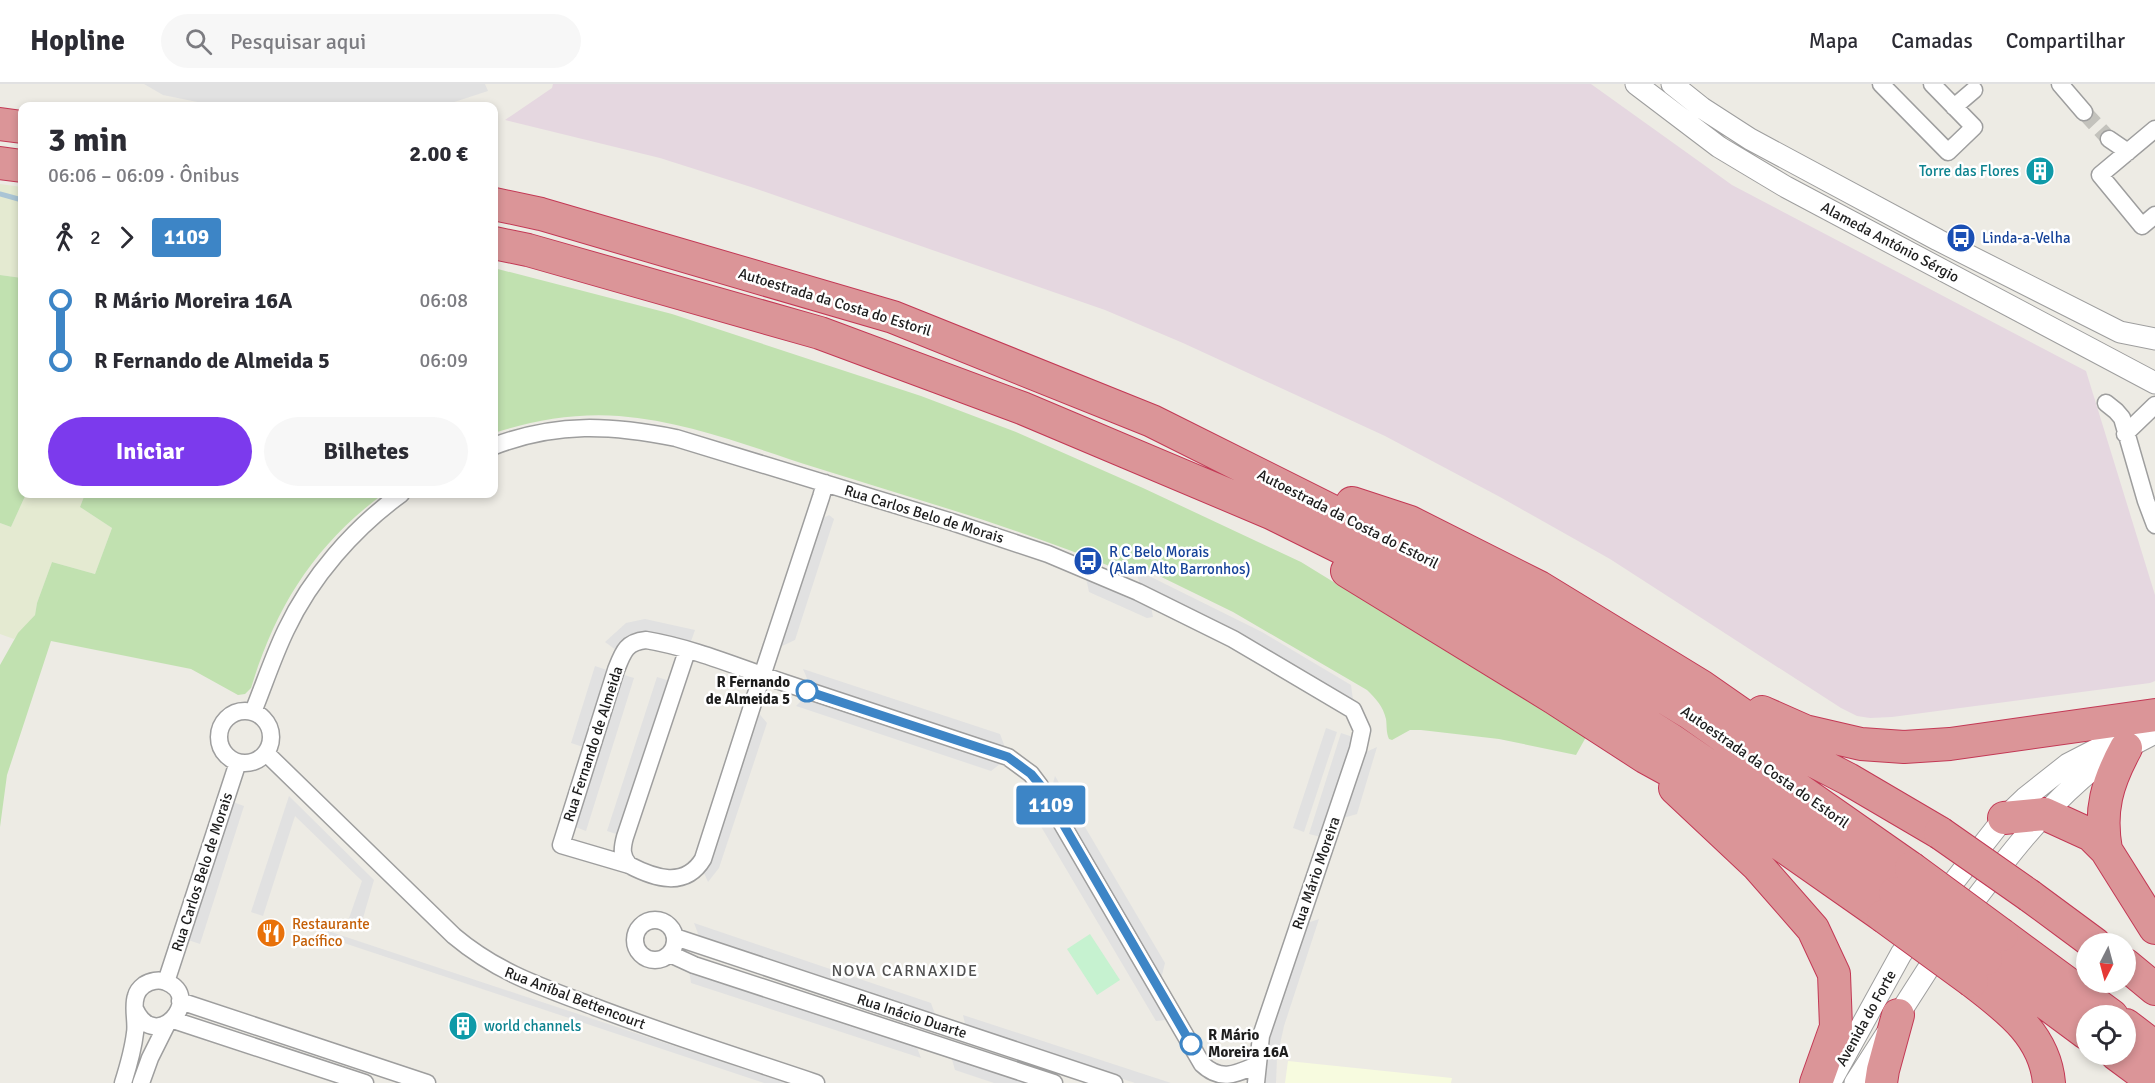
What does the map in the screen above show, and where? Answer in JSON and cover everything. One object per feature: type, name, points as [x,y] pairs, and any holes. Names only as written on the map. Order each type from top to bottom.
[{"type":"highway","points":[[0,124],[18,126]]},
{"type":"highway","points":[[0,163],[18,165]]},
{"type":"highway","name":"Autoestrada da Costa do Estoril","points":[[498,205],[541,214],[893,317],[1152,421],[1255,471],[1406,548],[1548,626],[1688,712],[1896,893]]},
{"type":"highway","name":"Autoestrada da Costa do Estoril","points":[[498,244],[528,250],[820,333],[1022,408],[1271,513],[1392,573],[1533,652],[1670,739],[1896,893],[2076,1025]]},
{"type":"highway","points":[[1255,471],[1410,522],[1539,587],[1701,686],[1796,752],[1848,779],[1940,833],[2080,933]]},
{"type":"highway","points":[[1271,513],[1349,573],[1646,757],[1896,893]]},
{"type":"highway","points":[[1701,686],[1805,731],[1861,744],[1904,747],[1950,744],[2155,717]]},
{"type":"highway","points":[[2106,850],[2103,823],[2105,798],[2111,776],[2126,748]]},
{"type":"highway","points":[[1646,757],[1692,806],[1757,865],[1813,929],[1834,974],[1836,1027],[1816,1083]]},
{"type":"highway","points":[[2004,818],[2045,814],[2091,835],[2106,850],[2155,928]]},
{"type":"highway","points":[[1987,958],[2021,1021],[2044,1057],[2049,1083]]},
{"type":"highway","name":"Autoestrada da Costa do Estoril","points":[[1987,958],[2088,1005]]},
{"type":"highway","points":[[2136,973],[2155,989]]},
{"type":"highway","points":[[1881,1083],[1898,1015]]},
{"type":"highway","points":[[2136,1033],[2155,1047]]},
{"type":"highway","points":[[2131,1065],[2155,1083]]},
{"type":"street","name":"Alameda António Sérgio","points":[[1636,84],[1719,147],[1786,187],[2155,383]]},
{"type":"street","name":"Alameda António Sérgio","points":[[1672,84],[1702,108],[1750,139],[1938,240],[2120,332],[2155,339]]},
{"type":"street","points":[[1881,84],[1948,153],[1974,127],[1932,84]]},
{"type":"street","points":[[2060,84],[2084,112]]},
{"type":"street","points":[[1954,107],[1974,90]]},
{"type":"street","points":[[2155,130],[2100,175],[2142,226],[2155,215]]},
{"type":"street","points":[[2109,139],[2128,152]]},
{"type":"street","points":[[2106,403],[2122,418],[2125,434],[2155,525]]},
{"type":"street","points":[[2125,434],[2155,405]]},
{"type":"street","name":"Rua Carlos Belo de Morais","points":[[498,444],[558,429],[601,427],[629,429],[676,438],[825,483],[963,525],[1090,571],[1233,639],[1329,696]]},
{"type":"street","name":"Rua Fernando de Almeida","points":[[687,651],[646,640],[635,641],[627,646],[616,670],[561,845],[671,880],[681,878],[698,868],[703,859],[825,483]]},
{"type":"street","points":[[253,712],[286,630],[309,590],[364,524],[395,498]]},
{"type":"street","points":[[629,865],[624,859],[622,848],[687,651],[1008,757],[1021,765],[1041,786],[1202,1064],[1219,1079],[1257,1065]]},
{"type":"street","name":"Rua Mário Moreira","points":[[1256,1083],[1261,1036],[1362,730],[1353,710],[1329,696]]},
{"type":"street","points":[[237,712],[253,712],[266,722],[270,729],[271,737],[266,753],[253,762],[237,762],[230,758],[221,745],[220,729],[230,716],[237,712]]},
{"type":"street","name":"Avenida do Forte","points":[[1830,1083],[1901,954],[1936,903],[2004,818],[2068,764],[2155,717]]},
{"type":"street","name":"Avenida do Forte","points":[[1855,1083],[1958,922],[2027,833],[2082,778],[2126,748],[2155,733]]},
{"type":"street","name":"Rua Aníbal Bettencourt","points":[[266,753],[454,936],[477,955],[518,977],[636,1022],[816,1083]]},
{"type":"street","name":"Rua Carlos Belo de Morais","points":[[166,982],[237,762]]},
{"type":"street","name":"Rua Inácio Duarte","points":[[1054,1083],[694,964],[670,954],[658,960],[645,958],[636,948],[636,934],[644,923],[657,920],[669,926],[675,937],[1114,1083]]},
{"type":"street","points":[[670,954],[675,944],[675,937]]},
{"type":"street","points":[[123,1083],[135,1032],[136,994],[145,984],[159,980],[176,989],[180,1008],[150,1058],[141,1083]]},
{"type":"street","points":[[180,1001],[427,1083]]},
{"type":"street","points":[[135,1009],[138,1016],[151,1025],[170,1022],[365,1083]]},
{"type":"street","points":[[945,1047],[949,1028]]},
{"type":"shaded area","points":[[144,84],[485,84],[488,91],[454,102],[197,102],[163,95]]},
{"type":"shaded area","points":[[553,84],[1591,84],[1732,185],[2086,371],[2155,595],[2155,681],[1892,717],[1857,716],[1841,708],[1610,559],[1500,497],[1385,436],[1183,343],[1105,310],[751,187],[660,158],[505,120],[552,88]]},
{"type":"shaded area","points":[[0,184],[18,186],[18,277],[0,275]]},
{"type":"shaded area","points":[[24,498],[83,498],[80,507],[112,528],[95,574],[52,562],[35,615],[14,639],[0,634],[0,523],[11,527]]},
{"type":"shaded area","points":[[829,515],[834,519],[795,640],[780,647],[822,519]]},
{"type":"shaded area","points":[[1143,573],[1262,632],[1351,685],[1353,700],[1217,621],[1140,584],[1137,575]]},
{"type":"shaded area","points":[[1086,578],[1151,606],[1153,617],[1147,618],[1089,592]]},
{"type":"shaded area","points":[[645,619],[695,630],[690,644],[616,650],[605,642],[626,623]]},
{"type":"shaded area","points":[[595,666],[607,670],[583,747],[571,743]]},
{"type":"shaded area","points":[[803,669],[1000,734],[1006,750],[809,683]]},
{"type":"shaded area","points":[[621,674],[634,678],[586,831],[573,826]]},
{"type":"shaded area","points":[[657,677],[670,681],[619,835],[607,831]]},
{"type":"shaded area","points":[[804,698],[1000,764],[991,771],[796,706]]},
{"type":"shaded area","points":[[757,711],[767,723],[719,868],[708,882],[704,873]]},
{"type":"shaded area","points":[[1326,728],[1337,732],[1304,832],[1293,828]]},
{"type":"shaded area","points":[[1341,733],[1353,737],[1321,837],[1309,834]]},
{"type":"shaded area","points":[[1377,747],[1357,814],[1343,818],[1364,753]]},
{"type":"shaded area","points":[[1055,776],[1165,963],[1161,979],[1052,787]]},
{"type":"shaded area","points":[[289,796],[374,880],[361,925],[348,921],[362,881],[295,816],[263,916],[251,912]]},
{"type":"shaded area","points":[[233,802],[244,806],[200,944],[188,940]]},
{"type":"shaded area","points":[[1044,809],[1166,1020],[1156,1021],[1033,813]]},
{"type":"shaded area","points":[[1319,919],[1284,1026],[1277,1058],[1276,1083],[1265,1083],[1272,1030],[1307,923]]},
{"type":"shaded area","points":[[694,923],[931,1003],[936,1017],[700,939]]},
{"type":"shaded area","points":[[327,931],[786,1083],[764,1083],[332,939]]},
{"type":"shaded area","points":[[1090,934],[1120,980],[1097,995],[1067,949]]},
{"type":"shaded area","points":[[689,970],[916,1045],[921,1058],[691,983]]},
{"type":"shaded area","points":[[963,1015],[1171,1083],[1135,1083],[966,1028]]},
{"type":"shaded area","points":[[951,1056],[1032,1083],[994,1083],[955,1070]]},
{"type":"shaded area","points":[[1288,1061],[1452,1078],[1451,1083],[1285,1083]]},
{"type":"green space","points":[[498,269],[672,314],[921,396],[1016,432],[1301,562],[1586,737],[1576,755],[1499,739],[1421,730],[1410,730],[1392,740],[1389,739],[1383,710],[1367,690],[1233,612],[1143,568],[1128,574],[1013,530],[744,444],[670,423],[619,416],[587,416],[525,424],[498,432]]},
{"type":"green space","points":[[0,275],[18,277],[18,498],[24,498],[11,527],[0,523]]},
{"type":"green space","points":[[83,498],[378,498],[337,535],[300,580],[272,630],[251,688],[245,694],[238,695],[191,669],[51,641],[7,775],[0,827],[0,665],[18,633],[35,615],[52,562],[95,574],[112,528],[80,507]]},
{"type":"waterway","points":[[0,194],[18,199]]},
{"type":"tunnel","points":[[2084,112],[2109,139]]},
{"type":"bus line","name":"1109","points":[[807,691],[1008,757],[1031,774],[1041,786],[1191,1044]]},
{"type":"place","name":"Torre das Flores","points":[[2040,171]]},
{"type":"place","name":"Linda-a-Velha","points":[[1961,238]]},
{"type":"place","name":"R C Belo Morais (Alam Alto Barronhos)","points":[[1088,561]]},
{"type":"place","name":"R Fernando de Almeida 5","points":[[807,691]]},
{"type":"place","name":"Restaurante Pacífico","points":[[271,933]]},
{"type":"place","name":"world channels","points":[[463,1026]]},
{"type":"place","name":"R Mário Moreira 16A","points":[[1191,1044]]},
{"type":"district","name":"NOVA CARNAXIDE","points":[[905,971]]}]
